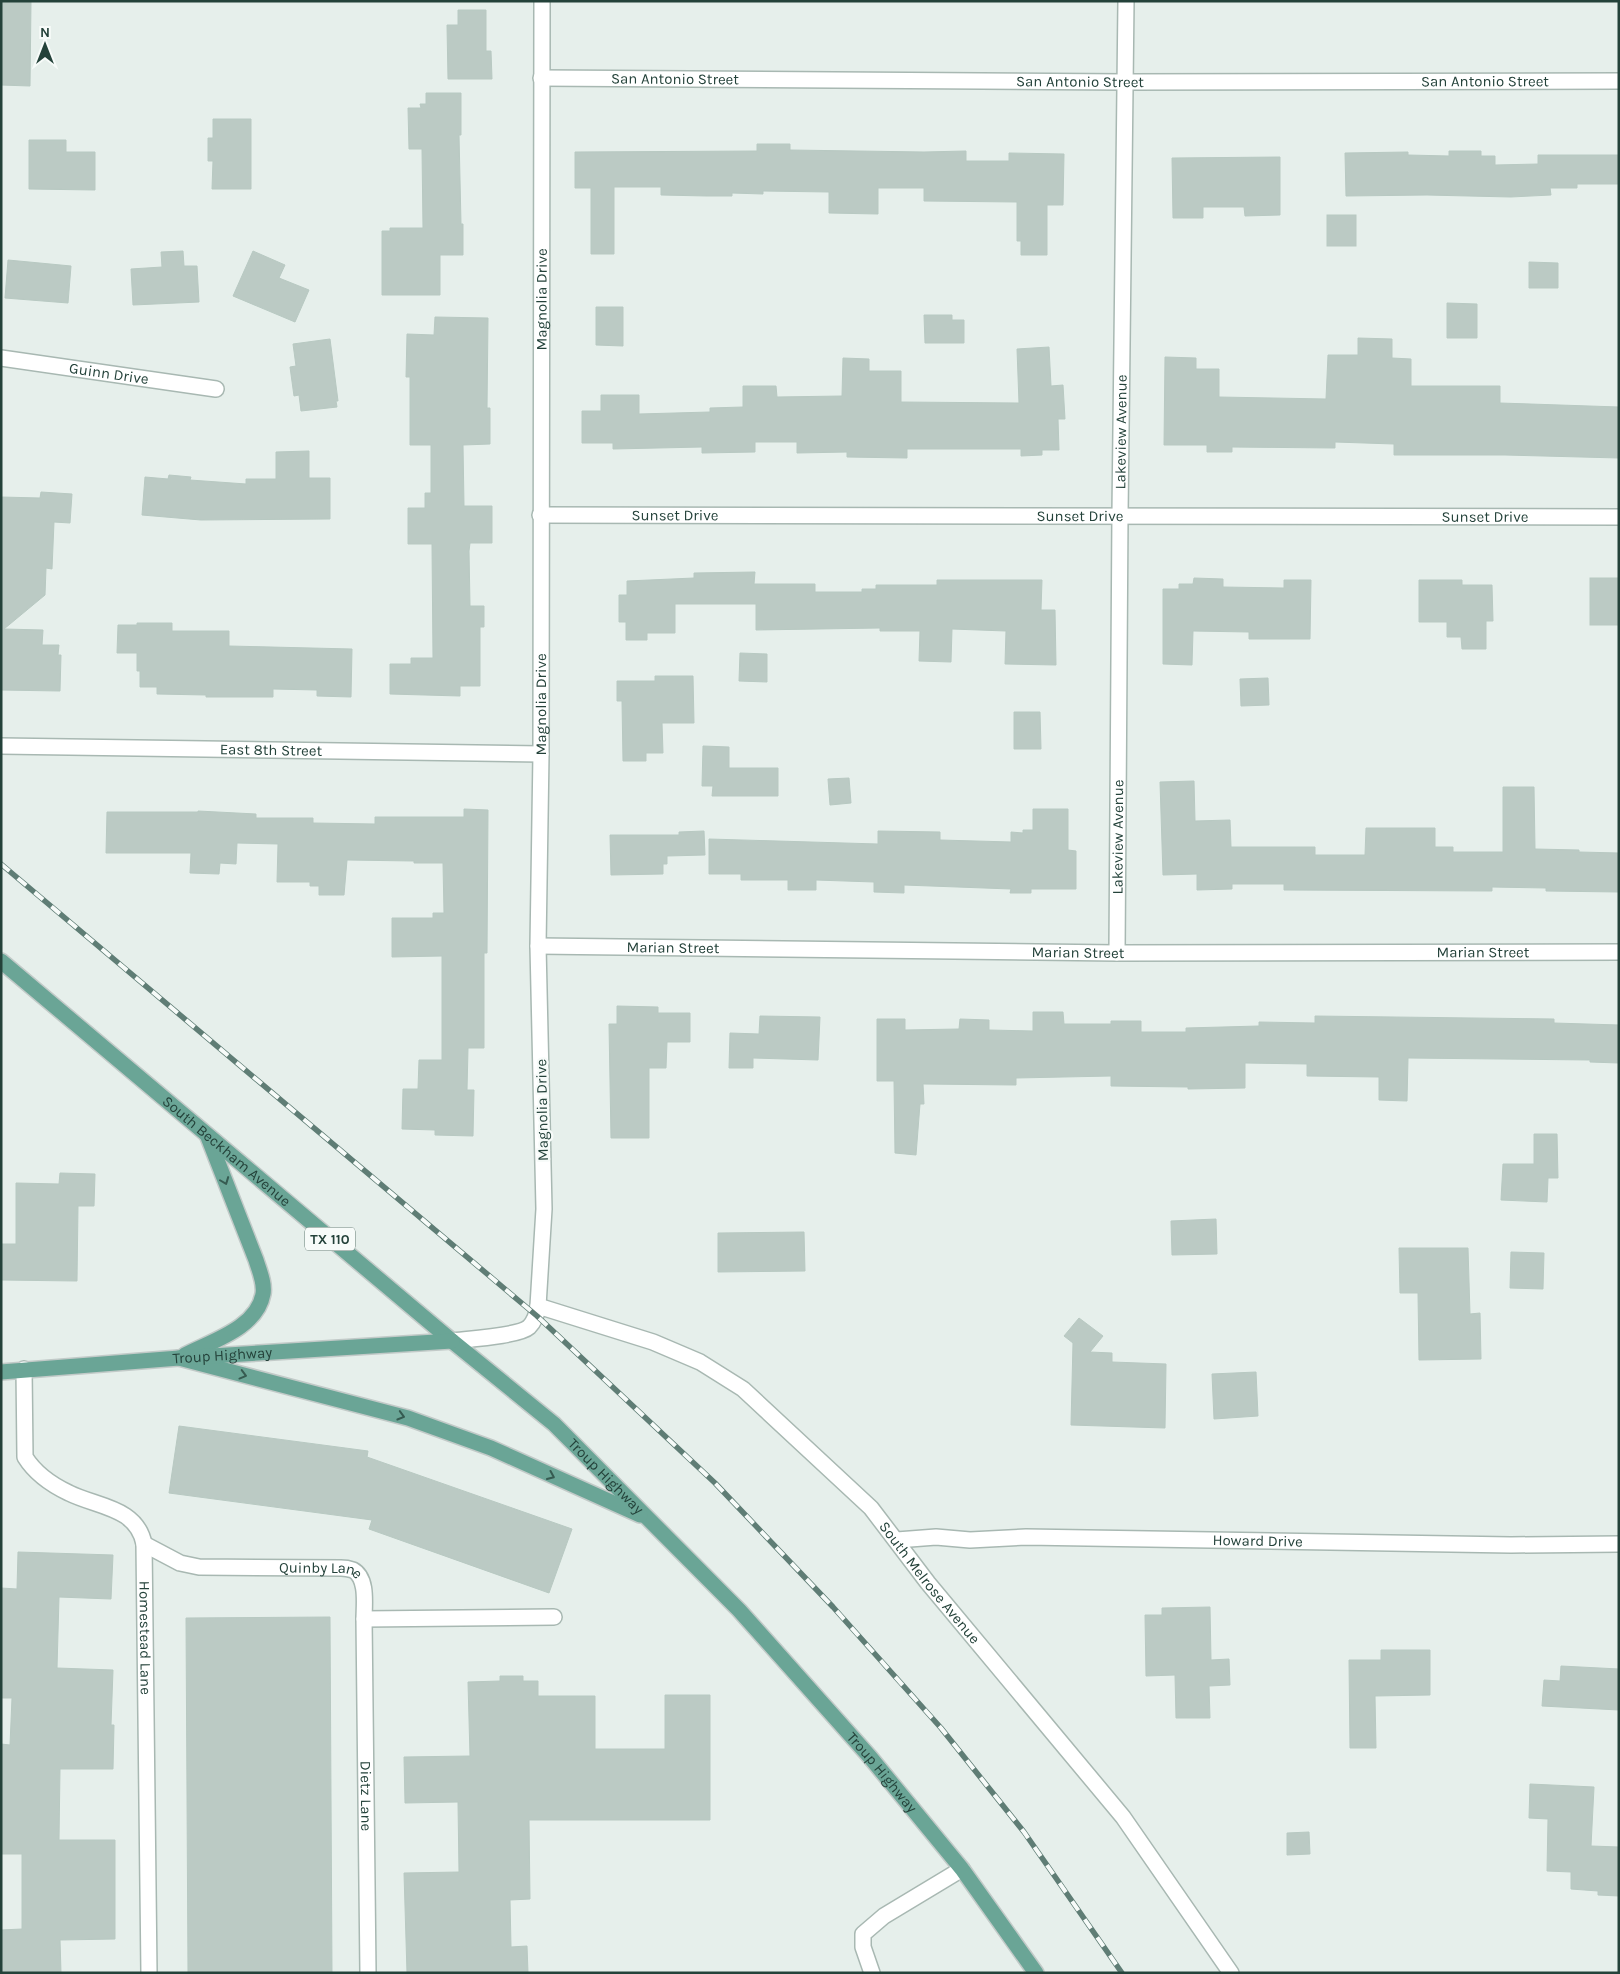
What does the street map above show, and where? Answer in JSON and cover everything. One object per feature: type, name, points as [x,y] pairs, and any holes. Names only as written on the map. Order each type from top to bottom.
[{"type":"main road","name":"South Beckham Avenue","points":[[1,961],[452,1341]]},
{"type":"main road","points":[[179,1358],[241,1326],[259,1306],[264,1293],[262,1277],[256,1260],[208,1136]]},
{"type":"main road","name":"Troup Highway","points":[[1,1372],[179,1358],[452,1341],[554,1424],[739,1610],[870,1757],[962,1869],[1036,1973]]},
{"type":"main road","points":[[179,1358],[408,1418],[491,1448],[648,1518]]},
{"type":"street","name":"Magnolia Drive","points":[[452,1341],[506,1335],[528,1328],[537,1316],[538,1306],[544,1209],[538,946],[541,754],[542,1]]},
{"type":"street","name":"Lakeview Avenue","points":[[1118,953],[1120,515],[1126,1]]},
{"type":"street","name":"San Antonio Street","points":[[541,78],[1126,82],[1619,82]]},
{"type":"street","name":"Guinn Drive","points":[[1,358],[216,389]]},
{"type":"street","name":"Sunset Drive","points":[[540,515],[1619,517]]},
{"type":"street","name":"East 8th Street","points":[[1,746],[541,754]]},
{"type":"street","name":"Marian Street","points":[[538,946],[1118,953],[1619,952]]},
{"type":"street","name":"South Melrose Avenue","points":[[538,1306],[653,1342],[700,1362],[743,1389],[871,1508],[928,1583],[1123,1816],[1232,1972]]},
{"type":"street","name":"Homestead Lane","points":[[24,1369],[25,1457],[33,1469],[69,1494],[123,1513],[134,1522],[142,1534],[144,1544],[149,1973]]},
{"type":"street","name":"Howard Drive","points":[[897,1540],[936,1537],[970,1540],[1026,1537],[1511,1545],[1619,1544]]},
{"type":"street","name":"Quinby Lane","points":[[144,1544],[180,1563],[199,1567],[341,1568],[353,1570],[360,1576],[363,1584],[364,1619]]},
{"type":"street","points":[[364,1619],[554,1617]]},
{"type":"street","name":"Dietz Lane","points":[[364,1619],[368,1973]]},
{"type":"street","points":[[872,1973],[863,1947],[863,1934],[884,1916],[962,1869]]},
{"type":"building","points":[[1,1],[31,1],[30,86],[1,85]]},
{"type":"building","points":[[458,10],[486,10],[486,51],[491,51],[492,79],[448,79],[447,25],[458,25]]},
{"type":"building","points":[[426,93],[461,93],[461,135],[459,135],[463,255],[440,255],[440,295],[382,295],[382,231],[390,231],[390,228],[423,228],[422,149],[409,149],[408,108],[421,108],[420,104],[426,104]]},
{"type":"building","points":[[213,119],[251,119],[251,189],[212,189],[213,161],[208,161],[208,138],[213,138]]},
{"type":"building","points":[[29,140],[66,140],[66,152],[95,152],[95,190],[29,189]]},
{"type":"building","points":[[757,144],[790,144],[790,150],[966,151],[966,161],[1009,161],[1009,153],[1064,154],[1063,205],[1047,205],[1047,255],[1021,255],[1021,241],[1017,241],[1017,202],[924,201],[924,188],[878,188],[878,214],[829,213],[829,192],[763,191],[763,194],[732,193],[732,196],[661,195],[661,187],[614,187],[614,254],[591,254],[591,188],[575,188],[575,152],[757,151]]},
{"type":"building","points":[[1449,151],[1481,151],[1481,156],[1495,156],[1495,165],[1538,164],[1538,155],[1619,155],[1619,184],[1577,184],[1577,188],[1550,188],[1551,195],[1511,197],[1346,196],[1345,153],[1408,152],[1408,155],[1449,156]]},
{"type":"building","points":[[1280,157],[1280,215],[1245,216],[1244,207],[1203,207],[1203,218],[1173,218],[1172,158]]},
{"type":"building","points":[[1327,215],[1356,215],[1356,246],[1327,246]]},
{"type":"building","points":[[183,251],[184,266],[197,266],[199,302],[133,305],[131,269],[162,267],[161,252]]},
{"type":"building","points":[[253,251],[285,265],[279,278],[309,290],[295,322],[233,296]]},
{"type":"building","points":[[8,260],[71,266],[68,303],[5,298]]},
{"type":"building","points":[[1529,262],[1558,263],[1558,288],[1529,288]]},
{"type":"building","points":[[1447,303],[1477,304],[1477,338],[1447,338]]},
{"type":"building","points":[[596,307],[623,307],[623,346],[596,345]]},
{"type":"building","points":[[924,315],[952,315],[952,320],[964,320],[964,343],[925,343]]},
{"type":"building","points":[[435,317],[488,318],[487,408],[490,408],[490,444],[463,445],[464,506],[492,506],[492,543],[470,543],[470,606],[484,606],[484,627],[480,627],[480,686],[460,686],[460,696],[390,694],[390,664],[411,664],[411,658],[433,658],[432,544],[408,544],[408,508],[425,508],[425,493],[431,493],[431,445],[410,445],[410,377],[406,377],[407,334],[434,335]]},
{"type":"building","points":[[1358,338],[1392,339],[1392,358],[1411,359],[1411,386],[1500,386],[1500,403],[1619,407],[1619,458],[1394,455],[1394,444],[1335,442],[1335,448],[1232,447],[1232,452],[1207,452],[1207,445],[1164,445],[1165,357],[1196,358],[1196,369],[1219,369],[1219,397],[1326,399],[1328,355],[1358,355]]},
{"type":"building","points":[[330,339],[338,401],[336,401],[337,407],[301,411],[299,395],[294,396],[290,367],[296,366],[293,344]]},
{"type":"building","points":[[1049,347],[1051,386],[1063,385],[1065,419],[1058,419],[1059,450],[1042,450],[1042,455],[1021,456],[1021,449],[907,449],[907,458],[847,457],[847,452],[797,453],[797,442],[755,442],[755,452],[702,453],[702,447],[613,449],[613,443],[582,443],[582,411],[601,411],[601,395],[639,395],[639,414],[710,412],[710,408],[743,407],[743,386],[776,386],[777,397],[842,396],[843,358],[869,359],[869,371],[901,371],[901,402],[1019,403],[1017,349]]},
{"type":"building","points":[[309,451],[309,478],[330,478],[330,519],[201,520],[142,515],[145,477],[168,479],[169,475],[191,477],[190,480],[246,484],[246,479],[276,479],[276,452]]},
{"type":"building","points":[[41,492],[72,494],[70,523],[54,522],[52,569],[46,568],[45,595],[4,629],[43,630],[42,645],[59,645],[58,655],[61,655],[60,691],[1,690],[1,497],[40,498]]},
{"type":"building","points":[[755,572],[754,584],[815,584],[815,592],[862,592],[862,589],[876,589],[876,585],[937,585],[937,580],[1042,580],[1041,610],[1055,610],[1056,665],[1005,664],[1006,631],[952,629],[951,662],[919,661],[920,631],[880,631],[880,628],[756,630],[756,604],[675,604],[675,633],[647,633],[647,640],[626,640],[626,622],[619,622],[619,595],[627,595],[627,581],[694,578],[694,573]]},
{"type":"building","points":[[1194,578],[1223,579],[1223,587],[1284,588],[1284,580],[1311,580],[1310,639],[1249,639],[1249,632],[1193,631],[1192,665],[1163,664],[1163,589],[1179,589],[1179,584],[1193,584]]},
{"type":"building","points":[[1590,578],[1619,578],[1619,625],[1590,625]]},
{"type":"building","points":[[1419,580],[1462,580],[1462,585],[1492,585],[1493,621],[1486,621],[1486,649],[1462,649],[1461,637],[1447,637],[1447,622],[1419,622]]},
{"type":"building","points":[[137,623],[172,623],[172,631],[229,631],[229,646],[352,649],[351,697],[317,696],[317,690],[273,689],[273,697],[206,697],[206,695],[157,694],[157,687],[140,687],[140,671],[137,671],[137,653],[117,653],[118,625],[137,625]]},
{"type":"building","points":[[740,653],[767,654],[767,682],[739,681]]},
{"type":"building","points":[[655,676],[693,676],[694,723],[662,723],[663,753],[646,753],[646,761],[623,761],[622,701],[617,701],[617,681],[655,681]]},
{"type":"building","points":[[1268,678],[1269,705],[1241,706],[1240,679]]},
{"type":"building","points":[[1014,712],[1040,712],[1041,749],[1014,749]]},
{"type":"building","points":[[703,746],[729,747],[729,768],[778,768],[778,796],[712,796],[713,786],[702,786]]},
{"type":"building","points":[[849,778],[851,803],[830,805],[828,779]]},
{"type":"building","points":[[1194,781],[1195,821],[1230,820],[1231,847],[1315,847],[1315,855],[1365,855],[1366,828],[1435,828],[1435,847],[1453,847],[1453,852],[1503,852],[1503,787],[1534,787],[1535,849],[1619,853],[1619,892],[1546,891],[1546,888],[1492,887],[1492,891],[1284,890],[1284,884],[1232,884],[1232,889],[1197,890],[1197,874],[1163,875],[1160,782]]},
{"type":"building","points":[[464,809],[488,810],[487,953],[484,953],[484,1048],[468,1048],[467,1090],[474,1090],[473,1136],[435,1135],[435,1130],[402,1129],[403,1089],[418,1089],[419,1060],[442,1060],[442,956],[392,957],[392,918],[433,918],[433,913],[444,913],[443,863],[347,860],[344,895],[319,895],[319,886],[310,886],[310,882],[277,882],[278,844],[237,843],[236,864],[220,863],[219,874],[190,873],[191,853],[106,853],[107,812],[198,811],[256,814],[256,818],[313,818],[313,823],[375,824],[375,817],[464,817]]},
{"type":"building","points":[[1033,809],[1068,809],[1068,850],[1076,851],[1076,889],[1031,889],[1031,893],[1010,893],[1011,889],[904,885],[904,893],[874,892],[874,882],[816,880],[816,890],[788,890],[788,880],[741,880],[741,874],[709,874],[709,839],[878,844],[878,831],[940,832],[940,840],[1011,842],[1011,832],[1023,833],[1023,830],[1033,830]]},
{"type":"building","points":[[704,831],[705,855],[667,856],[667,864],[663,864],[663,874],[611,875],[610,835],[679,835],[679,832]]},
{"type":"building","points":[[617,1006],[658,1007],[658,1013],[690,1013],[690,1042],[667,1042],[666,1068],[649,1068],[649,1138],[611,1138],[609,1024],[617,1024]]},
{"type":"building","points":[[1033,1012],[1063,1012],[1064,1024],[1111,1024],[1111,1021],[1141,1021],[1141,1032],[1186,1032],[1186,1028],[1259,1026],[1259,1022],[1315,1023],[1315,1016],[1554,1019],[1554,1023],[1619,1025],[1619,1063],[1590,1062],[1590,1060],[1408,1058],[1407,1101],[1379,1100],[1379,1077],[1307,1076],[1307,1064],[1245,1063],[1245,1088],[1188,1089],[1188,1087],[1111,1086],[1111,1076],[1016,1078],[1016,1085],[923,1084],[924,1104],[920,1104],[916,1155],[895,1153],[894,1081],[877,1081],[877,1019],[905,1019],[905,1030],[959,1029],[960,1019],[989,1020],[989,1030],[1033,1031]]},
{"type":"building","points":[[760,1016],[820,1017],[818,1060],[753,1058],[753,1068],[729,1068],[730,1033],[759,1034]]},
{"type":"building","points":[[1534,1134],[1557,1134],[1558,1178],[1548,1178],[1547,1202],[1501,1200],[1503,1164],[1534,1164]]},
{"type":"building","points":[[60,1173],[95,1174],[94,1206],[78,1206],[77,1281],[1,1280],[1,1244],[16,1244],[16,1183],[59,1184]]},
{"type":"building","points":[[1216,1219],[1217,1254],[1172,1255],[1171,1221]]},
{"type":"building","points":[[804,1232],[805,1271],[718,1272],[718,1233]]},
{"type":"building","points":[[1399,1248],[1468,1248],[1470,1314],[1480,1313],[1481,1359],[1419,1360],[1418,1293],[1400,1293]]},
{"type":"building","points":[[1511,1252],[1544,1253],[1543,1289],[1510,1288]]},
{"type":"building","points":[[1079,1318],[1103,1336],[1090,1352],[1112,1353],[1112,1362],[1166,1364],[1165,1428],[1071,1425],[1073,1343],[1064,1336]]},
{"type":"building","points":[[1256,1372],[1258,1416],[1214,1419],[1212,1374]]},
{"type":"building","points":[[179,1426],[368,1451],[367,1457],[572,1529],[549,1593],[369,1529],[372,1520],[169,1493]]},
{"type":"building","points":[[18,1552],[113,1555],[111,1599],[59,1597],[57,1668],[113,1670],[111,1725],[114,1725],[113,1769],[60,1769],[59,1840],[115,1840],[115,1939],[60,1940],[61,1973],[1,1973],[1,1930],[22,1929],[22,1854],[1,1854],[1,1744],[10,1745],[12,1698],[1,1698],[1,1588],[17,1589]]},
{"type":"building","points":[[1210,1607],[1211,1660],[1229,1659],[1230,1685],[1209,1686],[1210,1718],[1176,1718],[1175,1675],[1146,1676],[1145,1615],[1162,1615],[1162,1608]]},
{"type":"building","points":[[330,1617],[332,1973],[188,1973],[186,1618]]},
{"type":"building","points":[[1381,1650],[1430,1650],[1430,1695],[1375,1696],[1376,1748],[1350,1748],[1349,1660],[1381,1660]]},
{"type":"building","points":[[1561,1666],[1619,1669],[1619,1710],[1542,1706],[1544,1680],[1560,1681]]},
{"type":"building","points":[[500,1676],[523,1676],[523,1681],[538,1681],[538,1696],[595,1696],[595,1749],[665,1749],[665,1695],[710,1695],[710,1820],[529,1820],[530,1899],[510,1900],[511,1947],[527,1946],[528,1973],[407,1973],[404,1873],[459,1872],[458,1802],[405,1803],[404,1757],[470,1756],[468,1682],[500,1681]]},
{"type":"building","points":[[1530,1784],[1594,1787],[1591,1846],[1619,1847],[1619,1896],[1598,1895],[1598,1891],[1571,1889],[1571,1872],[1547,1871],[1548,1819],[1529,1818]]},
{"type":"building","points":[[1309,1832],[1310,1854],[1287,1855],[1287,1833]]},
{"type":"railway","points":[[1,864],[537,1316],[715,1483],[833,1607],[941,1728],[1024,1832],[1122,1973]]}]
